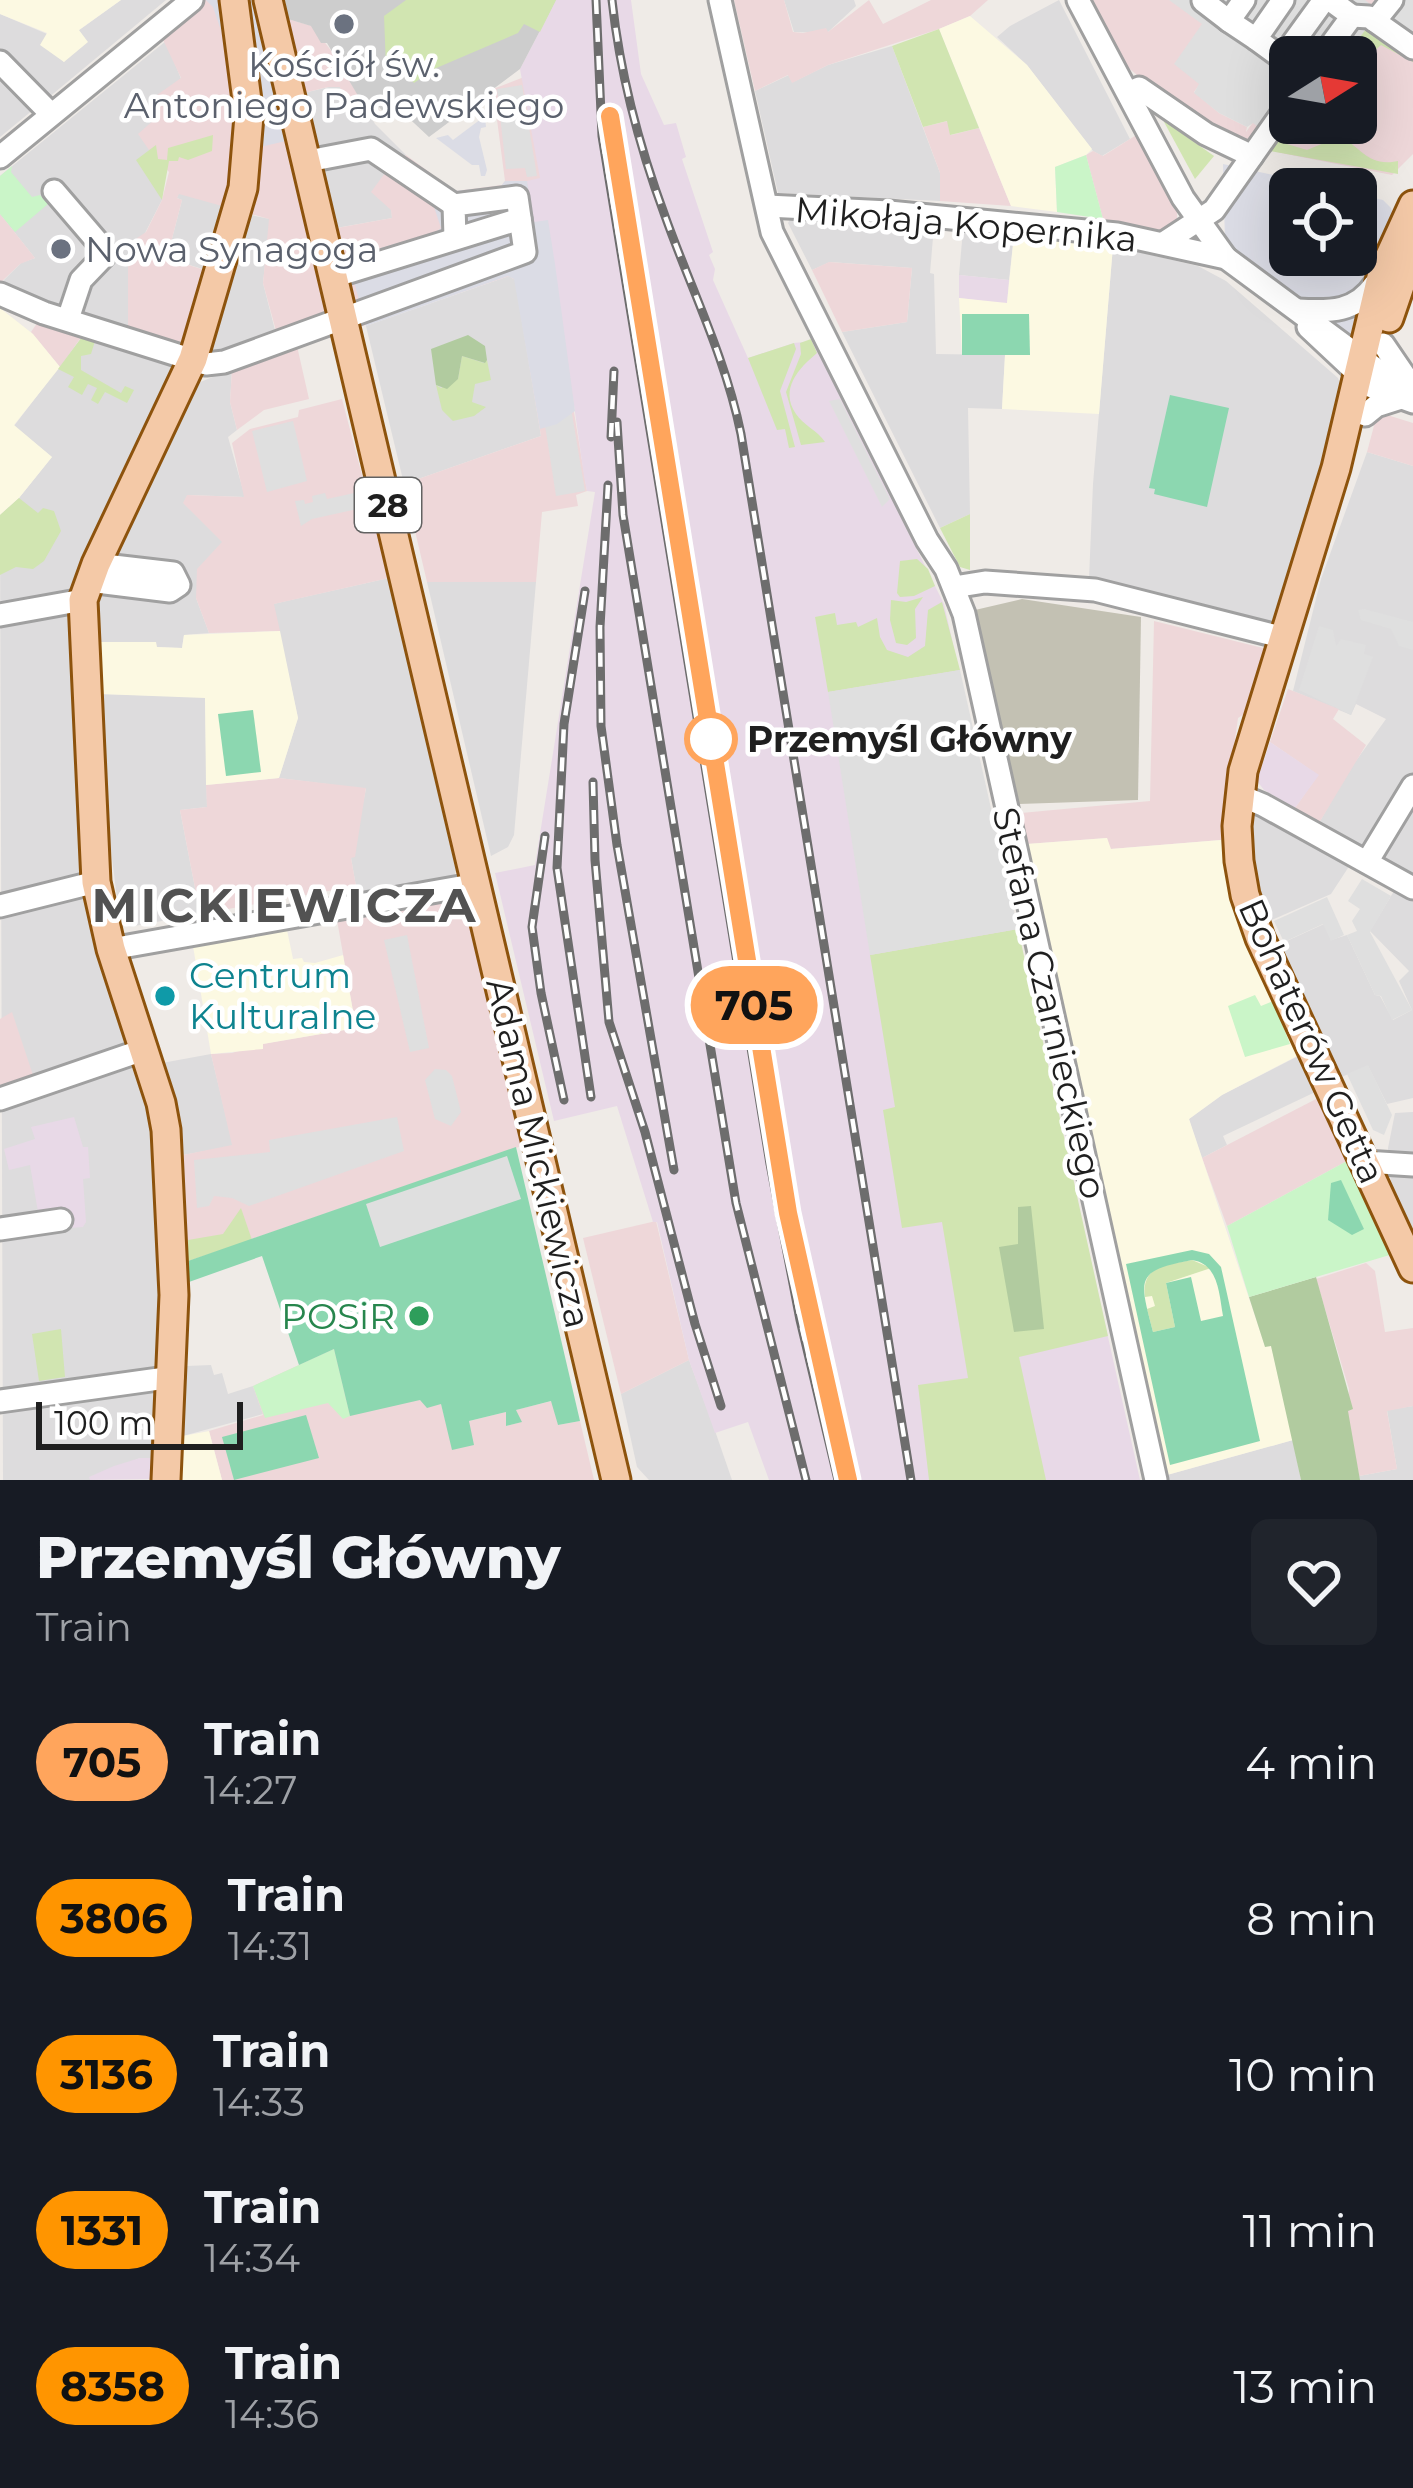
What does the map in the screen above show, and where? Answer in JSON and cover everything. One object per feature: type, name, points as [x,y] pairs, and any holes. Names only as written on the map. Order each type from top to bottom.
[{"type":"main road","points":[[166,1480],[173,1377],[172,1208],[166,1130],[111,949],[96,882],[89,582],[193,359],[243,188],[249,116],[234,0]]},
{"type":"main road","name":"28","points":[[268,0],[298,125]]},
{"type":"main road","points":[[249,116],[265,105],[274,106],[298,125]]},
{"type":"main road","name":"Adama Mickiewicza","points":[[298,125],[616,1480]]},
{"type":"main road","name":"Bohaterów Getta","points":[[1297,601],[1329,525],[1365,415],[1382,273],[1413,205]]},
{"type":"main road","name":"Bohaterów Getta","points":[[1413,248],[1252,733],[1237,826],[1245,895],[1260,938],[1413,1268]]},
{"type":"street","points":[[0,157],[192,0]]},
{"type":"street","name":"Stefana Czarnieckiego","points":[[721,0],[772,232],[954,587],[1156,1480]]},
{"type":"street","points":[[1078,0],[1197,221],[1226,258]]},
{"type":"street","points":[[1202,0],[1269,49]]},
{"type":"street","points":[[1229,21],[1244,0]]},
{"type":"street","points":[[1256,39],[1283,0]]},
{"type":"street","points":[[1303,36],[1327,0],[1352,16],[1375,21],[1413,48]]},
{"type":"street","points":[[1375,21],[1396,0],[1413,9]]},
{"type":"street","points":[[1337,36],[1352,16]]},
{"type":"street","points":[[0,62],[50,114]]},
{"type":"street","points":[[1130,92],[1139,88],[1152,94],[1206,134],[1252,156]]},
{"type":"street","name":"Mikołaja Kopernika","points":[[1165,242],[1214,210],[1269,131]]},
{"type":"street","points":[[308,161],[371,148],[454,206],[519,208]]},
{"type":"street","points":[[53,191],[104,256],[81,280],[68,319]]},
{"type":"street","points":[[454,206],[455,238]]},
{"type":"street","name":"Mikołaja Kopernika","points":[[767,206],[889,212],[1165,242],[1226,258],[1291,309],[1336,335],[1370,367],[1409,390]]},
{"type":"street","points":[[336,276],[455,238],[519,208]]},
{"type":"street","points":[[0,293],[6,299],[206,364],[224,362],[525,252],[519,208]]},
{"type":"street","points":[[1291,309],[1348,309],[1360,304],[1382,273]]},
{"type":"street","points":[[1365,415],[1409,390]]},
{"type":"street","points":[[0,615],[89,582]]},
{"type":"street","points":[[954,587],[985,582],[1095,590],[1285,638]]},
{"type":"street","points":[[1367,862],[1413,786]]},
{"type":"street","points":[[1239,795],[1413,888]]},
{"type":"street","points":[[0,906],[96,882]]},
{"type":"street","points":[[111,949],[477,884]]},
{"type":"street","points":[[0,1099],[143,1050]]},
{"type":"street","points":[[1365,1162],[1413,1165]]},
{"type":"street","points":[[0,1229],[61,1220]]},
{"type":"street","points":[[0,1400],[173,1377]]},
{"type":"shaded area","points":[[0,0],[121,0],[79,30],[88,42],[64,62],[40,45],[47,33],[0,14]]},
{"type":"shaded area","points":[[121,0],[166,0],[48,98],[0,52],[0,14],[47,34],[49,48],[64,62],[78,31]]},
{"type":"shaded area","points":[[192,0],[234,0],[326,230],[392,218],[391,210],[371,192],[406,155],[455,191],[502,185],[493,89],[553,72],[574,412],[587,491],[576,495],[578,506],[542,512],[536,582],[427,582],[404,484],[541,436],[515,280],[509,276],[348,331],[345,320],[297,346],[309,399],[264,410],[237,430],[230,402],[232,369],[279,342],[263,283],[269,219],[179,194],[182,200],[167,258],[220,275],[193,359],[128,329],[128,266],[137,238],[146,232],[162,200],[169,172],[155,146],[149,150],[138,134],[156,118],[150,100],[181,78],[157,27]]},
{"type":"shaded area","points":[[206,0],[282,0],[319,144],[286,141],[260,147],[236,131],[229,54],[213,7]]},
{"type":"shaded area","points":[[285,0],[556,0],[520,69],[429,137],[399,109],[389,118],[379,107],[364,106],[327,43],[321,43],[311,26],[288,19]]},
{"type":"shaded area","points":[[556,0],[631,0],[641,74],[664,125],[676,123],[686,157],[682,159],[713,252],[709,255],[715,269],[713,280],[748,358],[813,341],[944,604],[1140,1480],[769,1480],[748,1422],[715,1433],[689,1360],[657,1222],[653,1222],[617,1106],[554,1121],[495,873],[535,865],[595,492],[587,491],[584,476],[548,221],[534,223],[527,181],[540,178],[520,69]]},
{"type":"shaded area","points":[[734,0],[784,0],[793,32],[803,33],[826,28],[828,32],[869,0],[883,24],[931,0],[988,0],[970,16],[939,29],[828,65],[792,83],[788,75],[755,91]]},
{"type":"shaded area","points":[[784,0],[854,0],[856,6],[827,33],[794,32]]},
{"type":"shaded area","points":[[1059,0],[1130,139],[1102,156],[1093,151],[1027,65],[997,37]]},
{"type":"shaded area","points":[[1093,0],[1413,0],[1413,154],[1392,175],[1377,172],[1377,168],[1276,152],[1241,139],[1237,145],[1207,131],[1126,66]]},
{"type":"shaded area","points":[[1169,0],[1365,0],[1371,5],[1375,0],[1413,0],[1413,56],[1369,25],[1361,36],[1269,36],[1269,135],[1253,123],[1247,127],[1219,113],[1194,93],[1199,84],[1174,64],[1202,24]]},
{"type":"shaded area","points":[[970,16],[1027,65],[1092,149],[1055,167],[1057,212],[1011,206],[939,29]]},
{"type":"shaded area","points":[[288,19],[312,26],[359,97],[344,102],[340,87],[291,96]]},
{"type":"shaded area","points":[[166,41],[181,79],[157,112],[162,200],[128,266],[128,329],[13,294],[2,282],[21,263],[35,258],[0,214],[0,176]]},
{"type":"shaded area","points":[[892,46],[940,173],[940,201],[778,193],[755,91],[789,75],[793,82],[828,65]]},
{"type":"shaded area","points":[[0,71],[34,109],[0,137]]},
{"type":"shaded area","points":[[522,85],[537,176],[527,177],[525,168],[506,169],[497,89]]},
{"type":"shaded area","points":[[329,87],[359,97],[375,124],[406,155],[388,169],[392,218],[325,230],[291,96]]},
{"type":"shaded area","points":[[485,116],[486,127],[479,137],[487,170],[481,176],[479,165],[472,165],[436,138],[448,135],[453,140]]},
{"type":"shaded area","points":[[948,121],[951,135],[979,128],[1011,206],[940,201],[940,173],[923,127]]},
{"type":"shaded area","points":[[1138,134],[1177,206],[1177,224],[1164,232],[1103,219],[1086,155],[1093,151],[1103,156]]},
{"type":"shaded area","points":[[1223,164],[1269,174],[1269,276],[1374,276],[1350,350],[1269,287],[1225,242]]},
{"type":"shaded area","points":[[505,181],[527,181],[534,222],[548,220],[555,264],[575,411],[540,429],[514,279],[508,276],[366,326],[346,252],[353,256],[436,232],[441,228],[437,203],[455,191],[501,186]]},
{"type":"shaded area","points":[[178,193],[227,206],[209,271],[167,258],[182,200]]},
{"type":"shaded area","points":[[1377,199],[1391,208],[1393,217],[1377,266]]},
{"type":"shaded area","points":[[0,214],[35,258],[20,264],[0,283]]},
{"type":"shaded area","points":[[246,214],[270,219],[263,283],[276,334],[215,354],[210,349]]},
{"type":"shaded area","points":[[791,218],[934,226],[930,273],[934,274],[936,354],[1005,355],[1002,409],[968,408],[970,514],[940,528],[842,332],[907,322],[912,268],[830,262],[812,270],[788,223]]},
{"type":"shaded area","points":[[963,230],[1014,235],[1009,280],[959,275]]},
{"type":"shaded area","points":[[1014,235],[1113,246],[1099,414],[1002,409],[1005,355],[962,355],[959,298],[1007,303]]},
{"type":"shaded area","points":[[1113,246],[1198,266],[1226,281],[1338,378],[1343,391],[1313,488],[1311,515],[1273,625],[1089,579]]},
{"type":"shaded area","points":[[829,262],[912,268],[907,322],[842,332],[812,270]]},
{"type":"shaded area","points":[[959,275],[1009,280],[1007,304],[959,298]]},
{"type":"shaded area","points":[[509,276],[515,280],[541,436],[404,484],[366,326]]},
{"type":"shaded area","points":[[0,308],[33,334],[60,367],[14,425],[52,457],[0,515]]},
{"type":"shaded area","points":[[44,313],[89,326],[60,367],[31,332]]},
{"type":"shaded area","points":[[82,337],[181,365],[64,611],[69,615],[79,729],[131,1043],[128,1065],[139,1069],[157,1133],[163,1249],[156,1458],[140,1458],[90,1480],[3,1480],[0,515],[52,457],[14,426]]},
{"type":"shaded area","points":[[559,337],[585,491],[556,496],[532,342]]},
{"type":"shaded area","points":[[232,369],[230,402],[237,430],[228,437],[245,497],[187,495],[223,542],[196,598],[209,633],[184,635],[182,648],[156,647],[155,642],[96,642],[94,607],[147,481],[198,383]]},
{"type":"shaded area","points":[[342,399],[389,578],[274,604],[280,631],[209,633],[196,598],[197,569],[222,542],[183,503],[187,495],[244,497],[232,443],[250,429]]},
{"type":"shaded area","points":[[840,399],[890,499],[882,507],[829,401]]},
{"type":"shaded area","points":[[1384,414],[1413,423],[1413,466],[1367,452],[1375,422]]},
{"type":"shaded area","points":[[293,421],[307,481],[267,492],[252,431]]},
{"type":"shaded area","points":[[1367,452],[1413,466],[1413,880],[1361,848],[1331,894],[1256,927],[1245,895],[1251,807],[1301,835],[1319,823],[1386,719],[1356,704],[1351,715],[1293,691],[1321,579]]},
{"type":"shaded area","points":[[368,490],[371,506],[312,519],[301,526],[295,501],[305,504],[313,502],[312,496],[325,493],[327,499]]},
{"type":"shaded area","points":[[389,578],[456,871],[454,876],[357,892],[351,858],[366,789],[279,778],[298,718],[273,604]]},
{"type":"shaded area","points":[[427,582],[536,582],[514,835],[508,847],[491,856]]},
{"type":"shaded area","points":[[1022,599],[1141,617],[1138,800],[1019,804],[975,610]]},
{"type":"shaded area","points":[[1358,610],[1413,622],[1413,650],[1399,646],[1391,629],[1361,620]]},
{"type":"shaded area","points":[[1154,621],[1267,649],[1244,714],[1238,718],[1221,840],[1110,849],[1107,838],[1027,844],[1021,813],[1150,801]]},
{"type":"shaded area","points":[[1319,626],[1333,630],[1336,646],[1341,639],[1366,645],[1364,654],[1373,657],[1351,715],[1299,690]]},
{"type":"shaded area","points":[[280,631],[298,718],[279,778],[206,785],[205,698],[100,694],[96,642],[156,642],[157,647],[182,648],[184,635]]},
{"type":"shaded area","points":[[960,670],[1018,929],[870,955],[828,692]]},
{"type":"shaded area","points":[[1288,689],[1339,709],[1333,719],[1366,745],[1319,823],[1295,808],[1318,775],[1270,742]]},
{"type":"shaded area","points":[[100,694],[205,697],[207,807],[180,810],[200,914],[129,927],[120,923],[106,809]]},
{"type":"shaded area","points":[[1270,742],[1319,775],[1295,808],[1257,781]]},
{"type":"shaded area","points":[[279,778],[366,788],[355,857],[351,858],[356,886],[200,914],[180,810],[207,807],[206,785]]},
{"type":"shaded area","points":[[1107,838],[1111,849],[1221,840],[1226,879],[1246,944],[1299,1055],[1222,1095],[1189,1119],[1265,1346],[1271,1345],[1293,1440],[1167,1475],[1027,844]]},
{"type":"shaded area","points":[[1362,879],[1391,896],[1370,932],[1412,1010],[1392,1020],[1347,935],[1357,931],[1352,921],[1360,909],[1348,901]]},
{"type":"shaded area","points":[[477,884],[536,1141],[188,1261],[183,1155],[232,1145],[211,1054],[356,1028],[337,920],[401,910],[399,898]]},
{"type":"shaded area","points":[[1394,891],[1413,902],[1413,1098],[1387,1104],[1368,1066],[1339,1078],[1278,945],[1324,924],[1331,940],[1347,935],[1375,995],[1393,1020],[1412,1010],[1399,981],[1409,971],[1370,931]]},
{"type":"shaded area","points":[[1327,897],[1344,935],[1331,941],[1323,924],[1284,942],[1274,921]]},
{"type":"shaded area","points":[[287,930],[293,959],[315,963],[343,955],[356,1028],[263,1044],[263,1049],[211,1054],[193,946]]},
{"type":"shaded area","points":[[407,935],[429,1048],[410,1052],[384,940]]},
{"type":"shaded area","points":[[12,1012],[33,1075],[0,1085],[0,1019]]},
{"type":"shaded area","points":[[1312,1049],[1328,1086],[1223,1136],[1227,1145],[1202,1158],[1189,1119],[1222,1095]]},
{"type":"shaded area","points":[[211,1054],[233,1146],[183,1155],[162,1063]]},
{"type":"shaded area","points":[[1368,1065],[1392,1115],[1384,1135],[1373,1130],[1347,1074]]},
{"type":"shaded area","points":[[435,1069],[452,1076],[461,1112],[451,1126],[435,1119],[425,1080]]},
{"type":"shaded area","points":[[1318,1098],[1347,1161],[1227,1226],[1202,1158]]},
{"type":"shaded area","points":[[1413,1112],[1413,1229],[1391,1183],[1388,1148],[1395,1113]]},
{"type":"shaded area","points":[[74,1117],[83,1147],[88,1147],[90,1178],[83,1179],[86,1222],[83,1227],[55,1229],[51,1210],[38,1212],[30,1165],[9,1170],[4,1149],[35,1139],[31,1127]]},
{"type":"shaded area","points":[[397,1117],[404,1151],[249,1206],[214,1196],[209,1206],[197,1208],[194,1160],[270,1152],[269,1140]]},
{"type":"shaded area","points":[[507,1156],[521,1199],[380,1247],[366,1204]]},
{"type":"shaded area","points":[[656,1221],[689,1360],[621,1394],[583,1238]]},
{"type":"shaded area","points":[[1366,1263],[1375,1271],[1385,1332],[1413,1328],[1413,1406],[1387,1411],[1397,1469],[1359,1476],[1347,1410],[1349,1389],[1316,1279]]},
{"type":"shaded area","points":[[334,1349],[420,1400],[441,1404],[453,1450],[469,1421],[506,1412],[506,1426],[521,1422],[515,1410],[552,1401],[558,1425],[580,1421],[594,1480],[222,1480],[209,1431],[263,1415],[253,1386]]},
{"type":"shaded area","points":[[689,1360],[732,1480],[649,1480],[637,1467],[621,1394]]},
{"type":"shaded area","points":[[211,1365],[214,1375],[222,1373],[228,1394],[253,1386],[263,1414],[183,1436],[187,1366]]},
{"type":"shaded area","points":[[1413,1406],[1413,1480],[1360,1480],[1359,1476],[1397,1469],[1387,1410]]},
{"type":"shaded area","points":[[209,1431],[222,1480],[180,1480],[183,1436]]},
{"type":"shaded area","points":[[1293,1440],[1301,1480],[1168,1480],[1167,1475]]},
{"type":"shaded area","points":[[153,1458],[152,1479],[90,1480],[114,1466]]},
{"type":"green space","points":[[406,0],[556,0],[540,32],[524,24],[518,33],[434,69],[414,83],[404,70],[386,67],[384,16]]},
{"type":"green space","points":[[1366,24],[1413,54],[1413,62],[1381,45],[1377,49],[1377,36],[1358,36]]},
{"type":"green space","points":[[939,29],[979,128],[950,135],[947,121],[923,127],[892,46]]},
{"type":"green space","points":[[1163,120],[1214,156],[1195,179]]},
{"type":"green space","points":[[213,135],[212,151],[169,161],[162,200],[136,160],[156,145],[158,159],[167,160],[168,148]]},
{"type":"green space","points":[[1275,144],[1307,150],[1322,144],[1352,144],[1373,159],[1398,161],[1398,174],[1270,151]]},
{"type":"green space","points":[[1086,155],[1103,219],[1057,212],[1055,167]]},
{"type":"green space","points":[[12,166],[11,172],[32,197],[40,195],[48,204],[15,232],[0,214],[0,176]]},
{"type":"green space","points":[[962,314],[1029,314],[1030,355],[962,355]]},
{"type":"green space","points":[[468,335],[485,346],[487,360],[462,356],[458,379],[447,389],[436,385],[431,349]]},
{"type":"green space","points":[[82,337],[95,341],[91,354],[81,356],[81,370],[121,393],[125,386],[134,390],[127,403],[105,392],[98,404],[91,400],[97,388],[88,384],[82,395],[68,387],[74,377],[58,369]]},
{"type":"green space","points":[[811,339],[817,353],[790,388],[791,405],[825,442],[801,445],[786,392],[801,354],[800,343]]},
{"type":"green space","points":[[794,343],[780,391],[795,447],[789,448],[785,429],[777,430],[748,358]]},
{"type":"green space","points":[[462,356],[487,360],[491,380],[475,384],[472,402],[486,407],[453,421],[442,410],[436,385],[441,388],[458,379]]},
{"type":"green space","points":[[1170,395],[1229,408],[1207,507],[1154,494],[1155,489],[1149,488]]},
{"type":"green space","points":[[19,498],[38,513],[43,508],[54,511],[61,531],[44,561],[33,569],[16,567],[0,575],[0,515]]},
{"type":"green space","points":[[970,514],[970,570],[960,567],[940,528]]},
{"type":"green space","points":[[917,559],[928,569],[935,586],[900,597],[900,561]]},
{"type":"green space","points":[[923,597],[915,609],[916,638],[907,645],[896,643],[891,600]]},
{"type":"green space","points":[[942,602],[960,670],[828,692],[815,617],[835,613],[837,625],[856,622],[858,627],[877,618],[887,650],[908,657],[925,646],[928,610]]},
{"type":"green space","points":[[253,710],[261,772],[226,776],[218,714]]},
{"type":"green space","points":[[1018,929],[1108,1336],[1019,1357],[1046,1480],[929,1480],[918,1385],[968,1378],[942,1222],[902,1228],[883,1110],[895,1107],[870,955]]},
{"type":"green space","points":[[1255,995],[1261,1006],[1273,1001],[1290,1044],[1245,1057],[1228,1006]]},
{"type":"green space","name":"POSiR","points":[[516,1147],[580,1421],[558,1425],[551,1401],[516,1410],[522,1422],[506,1426],[506,1412],[469,1421],[474,1445],[452,1450],[441,1404],[427,1408],[420,1400],[350,1416],[334,1349],[299,1365],[262,1256],[189,1282],[188,1261]]},
{"type":"green space","points":[[1347,1161],[1393,1254],[1249,1297],[1227,1226]]},
{"type":"green space","points":[[1341,1180],[1364,1229],[1352,1235],[1328,1220],[1331,1183]]},
{"type":"green space","points":[[1031,1206],[1044,1329],[1014,1332],[999,1247],[1018,1244],[1018,1207]]},
{"type":"green space","points":[[241,1208],[252,1240],[188,1261],[188,1240],[223,1234]]},
{"type":"green space","points":[[1192,1250],[1209,1254],[1221,1267],[1260,1441],[1170,1465],[1126,1264]],"holes":[[[1192,1260],[1201,1263],[1216,1281],[1223,1316],[1201,1321],[1191,1277],[1166,1283],[1175,1327],[1153,1332],[1145,1300],[1146,1280],[1160,1268]]]},
{"type":"green space","points":[[1192,1260],[1211,1268],[1166,1283],[1175,1327],[1153,1332],[1147,1309],[1155,1306],[1152,1296],[1145,1297],[1147,1278],[1158,1268]]},
{"type":"green space","points":[[1316,1277],[1353,1409],[1348,1411],[1360,1480],[1301,1480],[1271,1346],[1265,1347],[1249,1297]]},
{"type":"green space","points":[[61,1329],[65,1377],[39,1381],[32,1334]]},
{"type":"green space","points":[[334,1349],[350,1416],[343,1419],[328,1403],[265,1418],[253,1386]]},
{"type":"green space","points":[[306,1415],[319,1458],[234,1480],[222,1437]]},
{"type":"railway","points":[[596,0],[602,136],[770,1164],[838,1480]]},
{"type":"railway","points":[[612,0],[639,136],[717,350],[741,434],[911,1480]]},
{"type":"railway","points":[[611,437],[614,371]]},
{"type":"railway","points":[[617,422],[623,515],[736,1203],[806,1480]]},
{"type":"railway","points":[[608,485],[600,627],[601,726],[674,1170]]},
{"type":"railway","points":[[585,591],[564,724],[557,868],[591,1097]]},
{"type":"railway","points":[[593,782],[609,1022],[645,1132],[721,1406]]},
{"type":"railway","points":[[545,836],[532,927],[564,1100]]},
{"type":"train","name":"705","points":[[610,116],[788,1213],[848,1480]]},
{"type":"place","name":"Kościół św. Antoniego Padewskiego","points":[[344,24]]},
{"type":"place","name":"Nowa Synagoga","points":[[61,249]]},
{"type":"place","name":"Przemyśl Główny","points":[[711,739]]},
{"type":"place","name":"Centrum Kulturalne","points":[[165,996]]},
{"type":"place","name":"POSiR","points":[[419,1316]]},
{"type":"district","name":"MICKIEWICZA","points":[[285,905]]}]
